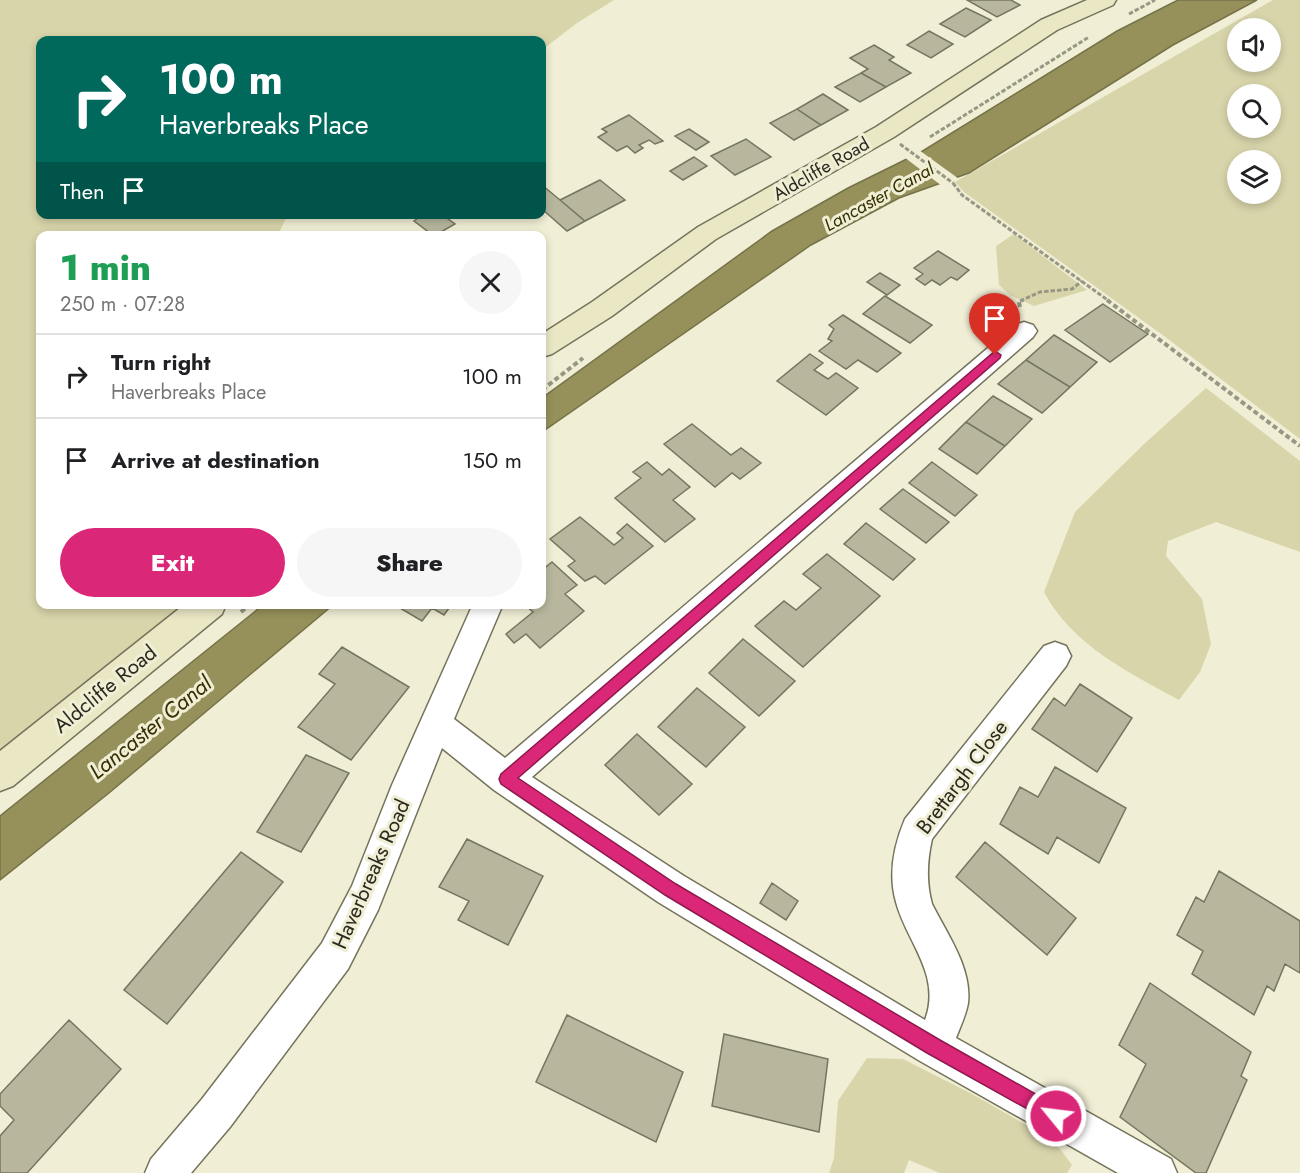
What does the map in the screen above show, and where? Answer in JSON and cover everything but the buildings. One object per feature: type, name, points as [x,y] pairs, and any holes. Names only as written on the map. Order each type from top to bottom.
[{"type":"street","name":"Aldcliffe Road","points":[[546,344],[602,309],[707,233],[885,132],[1049,26],[1105,0]]},
{"type":"street","points":[[506,779],[1024,331]]},
{"type":"street","name":"Aldcliffe Road","points":[[0,774],[204,609]]},
{"type":"street","name":"Haverbreaks Road","points":[[165,1173],[216,1113],[335,956],[365,897],[409,785],[486,609]]},
{"type":"street","name":"Brettargh Close","points":[[934,1047],[950,1002],[945,969],[914,902],[910,884],[912,848],[917,831],[1055,656]]},
{"type":"street","points":[[436,724],[506,779],[671,889],[934,1047],[1157,1173]]},
{"type":"path","points":[[900,144],[953,183],[962,195],[1082,281],[1300,446]]},
{"type":"path","points":[[1024,331],[1019,302],[1040,292],[1072,289],[1082,281]]},
{"type":"shaded area","points":[[0,0],[614,0],[577,23],[546,47],[546,36],[36,36],[36,219],[286,219],[280,231],[36,231],[36,609],[184,609],[0,750]]},
{"type":"shaded area","points":[[1273,0],[1300,0],[1300,439],[1164,336],[964,192],[955,182],[1227,26],[1227,72],[1281,72],[1281,18],[1242,18]]},
{"type":"shaded area","points":[[1014,234],[1087,290],[1034,306],[1010,295],[999,285],[996,246]]},
{"type":"shaded area","points":[[1206,388],[1300,461],[1300,552],[1216,522],[1168,541],[1166,556],[1202,599],[1211,644],[1200,672],[1179,700],[1140,679],[1086,642],[1056,611],[1044,592],[1075,512],[1143,445]]},
{"type":"shaded area","points":[[867,1058],[903,1059],[972,1094],[1054,1141],[1072,1165],[1067,1173],[940,1173],[909,1160],[904,1173],[829,1173],[834,1158],[838,1101]]},
{"type":"water","name":"Lancaster Canal","points":[[1178,0],[1257,0],[1173,45],[969,173],[899,198],[811,245],[546,429],[546,395],[772,231],[848,188],[921,152],[1117,31]]},
{"type":"water","name":"Lancaster Canal","points":[[258,609],[328,609],[109,793],[0,880],[0,816]]},
{"type":"pier","points":[[919,150],[959,179],[942,186],[904,157]]},
{"type":"route","points":[[995,355],[506,779],[671,889],[934,1047],[1056,1116]]}]
